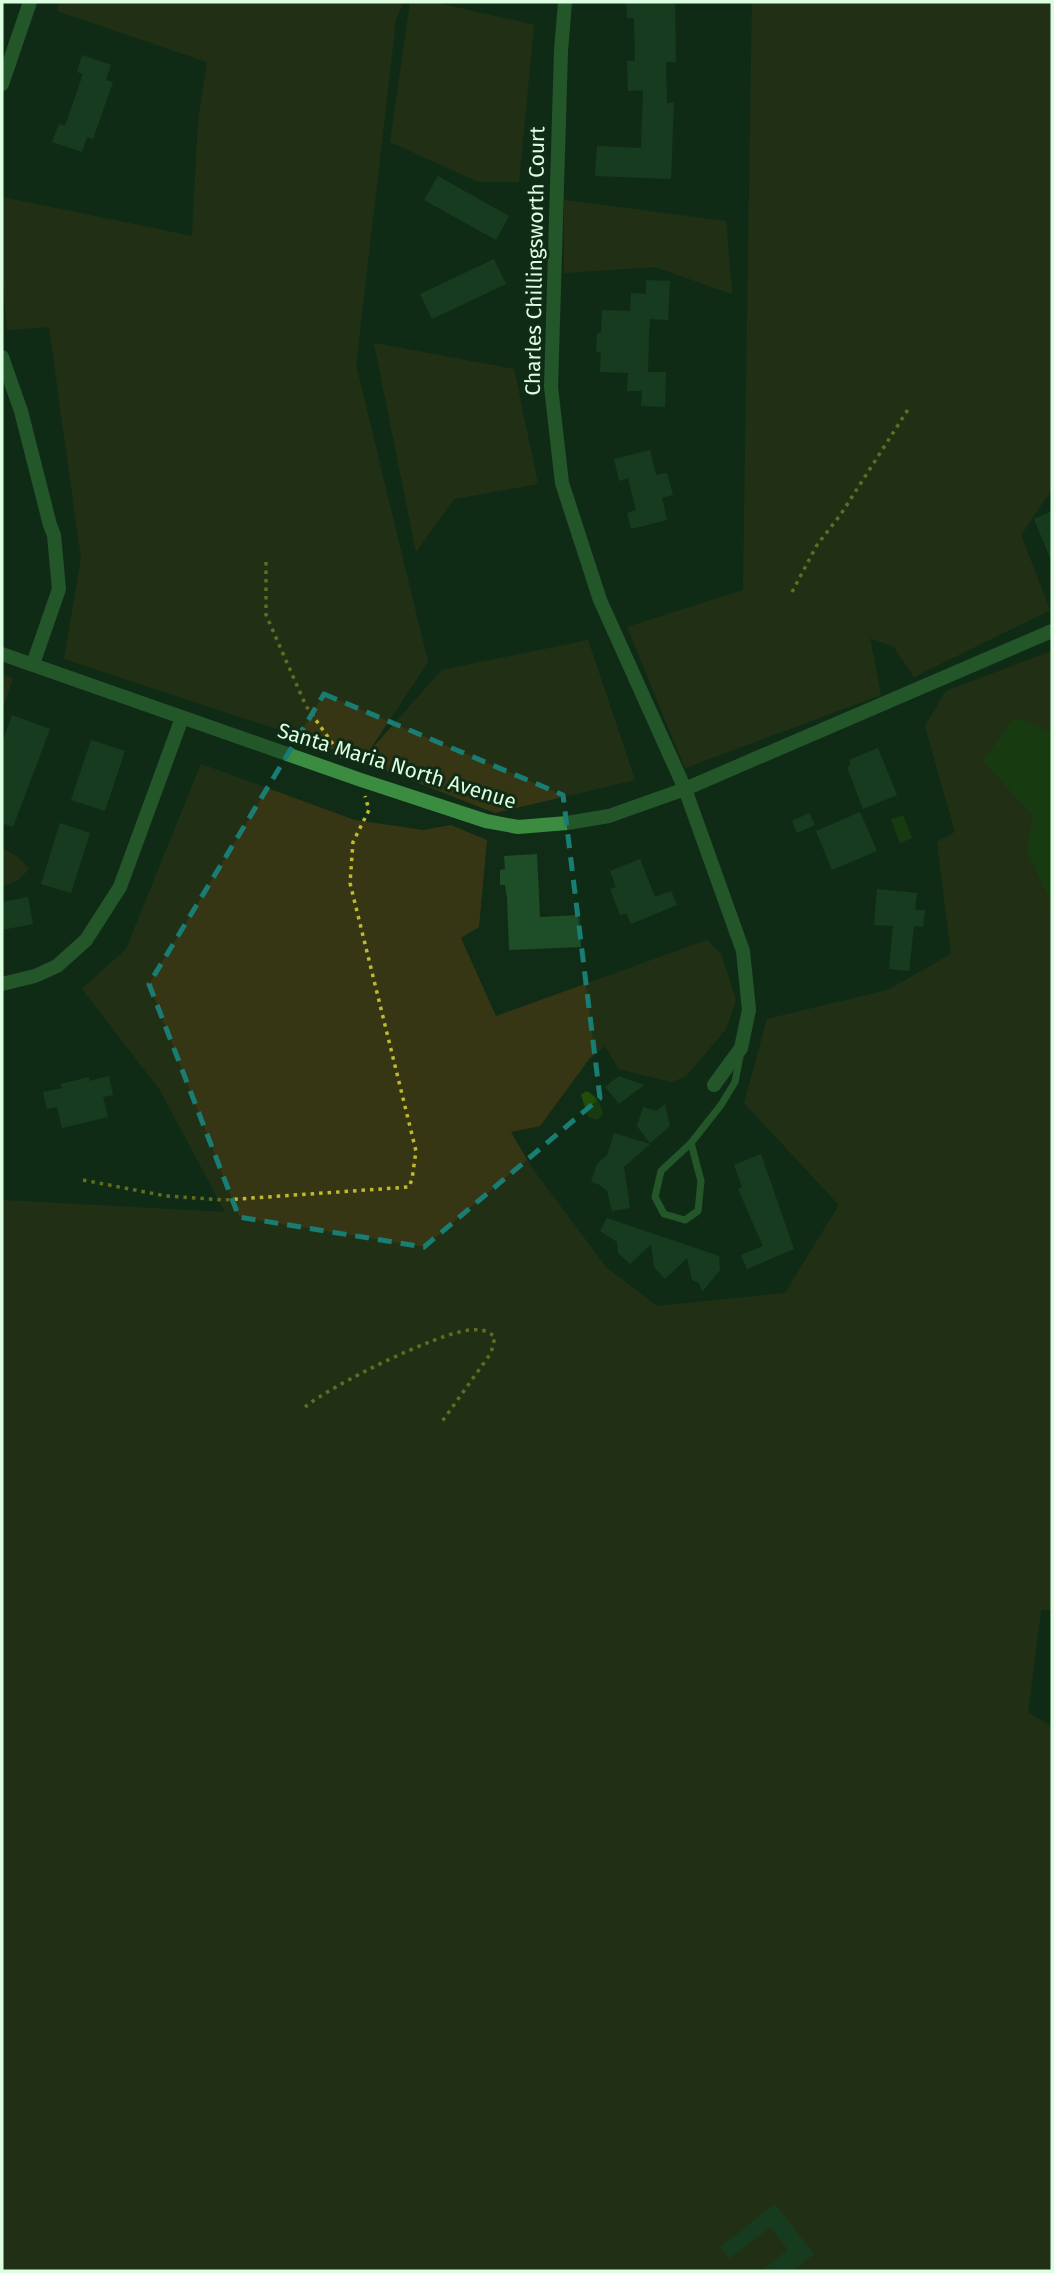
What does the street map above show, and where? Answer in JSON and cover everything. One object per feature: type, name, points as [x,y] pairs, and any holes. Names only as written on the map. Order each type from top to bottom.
[{"type":"street","points":[[2,84],[30,2]]},
{"type":"street","name":"Charles Chillingsworth Court","points":[[565,2],[561,51],[551,387],[562,483],[600,600],[685,789],[743,951],[749,1010],[741,1048]]},
{"type":"street","points":[[2,357],[21,411],[54,535],[59,589],[33,664]]},
{"type":"street","name":"Santa Maria North Avenue","points":[[2,654],[360,780],[486,821],[518,827],[609,816],[685,789],[1052,631]]},
{"type":"street","points":[[2,984],[35,976],[57,966],[86,940],[120,887],[182,718]]},
{"type":"street","points":[[714,1085],[741,1048]]},
{"type":"lane","points":[[691,1143],[701,1181],[698,1211],[685,1220],[664,1214],[655,1197],[661,1171],[691,1143],[721,1105],[735,1082],[741,1048]]},
{"type":"path","points":[[792,592],[817,545],[841,514],[909,408]]},
{"type":"path","points":[[265,562],[266,615],[306,706],[344,759]]},
{"type":"path","points":[[83,1180],[166,1196],[215,1200],[409,1187],[416,1151],[350,883],[353,842],[369,810],[360,780]]},
{"type":"path","points":[[305,1407],[329,1390],[418,1348],[470,1330],[489,1332],[495,1337],[491,1353],[442,1423]]},
{"type":"highlighted area","points":[[324,694],[563,795],[600,1098],[424,1247],[239,1217],[149,984]]},
{"type":"shaded area","points":[[60,2],[403,2],[396,20],[356,365],[428,662],[367,754],[442,670],[588,640],[635,780],[495,813],[295,735],[64,659],[81,558],[49,327],[7,330],[2,263],[2,197],[192,236],[198,123],[207,62],[57,11]]},
{"type":"shaded area","points":[[410,2],[433,2],[534,25],[519,182],[479,182],[390,142]]},
{"type":"shaded area","points":[[752,2],[1052,2],[1052,489],[1021,535],[1050,610],[914,677],[894,647],[870,638],[881,695],[685,768],[627,627],[743,590]]},
{"type":"shaded area","points":[[564,200],[726,221],[732,294],[655,267],[564,273]]},
{"type":"shaded area","points":[[374,343],[514,369],[538,484],[454,499],[416,552]]},
{"type":"shaded area","points":[[1052,651],[1052,1610],[1041,1610],[1028,1713],[1052,1726],[1052,2271],[2,2271],[2,1200],[225,1212],[160,1090],[82,989],[126,949],[201,764],[355,820],[423,830],[451,825],[487,840],[479,927],[461,938],[496,1016],[707,940],[721,954],[736,1000],[726,1029],[686,1076],[672,1082],[619,1069],[605,1046],[590,1058],[540,1126],[511,1132],[532,1168],[606,1267],[657,1306],[785,1293],[839,1205],[744,1103],[767,1019],[888,990],[951,954],[937,842],[955,832],[925,726],[946,691]]},
{"type":"shaded area","points":[[2,674],[13,678],[2,710]]},
{"type":"shaded area","points":[[1015,717],[1052,732],[1052,904],[1027,851],[1033,816],[983,761]]},
{"type":"shaded area","points":[[903,815],[912,838],[900,843],[891,819]]},
{"type":"shaded area","points":[[2,848],[19,858],[29,869],[17,881],[2,886]]},
{"type":"shaded area","points":[[586,1091],[595,1097],[601,1106],[603,1113],[598,1120],[588,1117],[581,1095]]},
{"type":"building","points":[[626,2],[675,2],[676,62],[666,62],[667,103],[674,103],[671,179],[595,176],[597,146],[641,148],[643,90],[628,91],[627,61],[635,61],[634,18],[627,18]]},
{"type":"building","points":[[82,55],[111,65],[106,80],[113,82],[93,139],[87,137],[82,152],[52,142],[59,124],[65,126],[83,74],[77,72]]},
{"type":"building","points":[[438,176],[509,216],[496,240],[424,200]]},
{"type":"building","points":[[494,259],[506,284],[432,319],[420,294]]},
{"type":"building","points":[[646,280],[670,281],[668,320],[650,319],[649,335],[648,372],[666,372],[665,407],[641,406],[642,391],[627,391],[628,373],[600,372],[601,352],[596,352],[597,333],[601,333],[602,310],[630,311],[631,293],[646,294]]},
{"type":"building","points":[[650,450],[656,475],[667,473],[673,495],[662,498],[667,520],[631,529],[627,513],[636,510],[628,478],[619,481],[614,459]]},
{"type":"building","points":[[1052,511],[1052,563],[1034,519]]},
{"type":"building","points":[[12,715],[50,729],[13,827],[2,823],[2,743]]},
{"type":"building","points":[[91,740],[125,751],[105,811],[71,800]]},
{"type":"building","points":[[878,748],[897,795],[863,809],[847,767],[851,765],[849,760]]},
{"type":"building","points":[[860,812],[877,851],[832,870],[816,831]]},
{"type":"building","points":[[809,813],[815,825],[797,833],[792,821]]},
{"type":"building","points":[[60,823],[90,833],[71,893],[41,884]]},
{"type":"building","points":[[537,854],[540,917],[580,915],[581,947],[509,950],[507,898],[505,885],[500,885],[500,870],[505,869],[504,856]]},
{"type":"building","points":[[640,859],[655,897],[671,891],[677,905],[631,924],[626,913],[620,915],[610,889],[616,887],[610,871]]},
{"type":"building","points":[[877,889],[917,893],[915,910],[925,910],[923,927],[914,926],[909,971],[889,969],[893,926],[874,925]]},
{"type":"building","points":[[28,897],[33,924],[2,930],[2,902]]},
{"type":"building","points":[[109,1076],[113,1095],[103,1097],[108,1117],[62,1128],[57,1107],[47,1109],[43,1092],[89,1077],[89,1081]]},
{"type":"building","points":[[619,1076],[644,1085],[619,1104],[605,1087]]},
{"type":"building","points":[[665,1104],[670,1126],[650,1143],[637,1126],[643,1107],[657,1111]]},
{"type":"building","points":[[614,1133],[650,1144],[624,1167],[630,1208],[612,1211],[607,1191],[591,1182],[597,1164],[607,1155]]},
{"type":"building","points":[[761,1154],[794,1249],[747,1269],[741,1255],[763,1246],[738,1189],[742,1187],[734,1165]]},
{"type":"building","points":[[607,1218],[719,1256],[720,1270],[702,1292],[699,1283],[692,1280],[687,1258],[665,1279],[654,1267],[651,1244],[630,1264],[618,1253],[617,1242],[600,1231]]},
{"type":"building","points":[[775,2204],[814,2254],[792,2271],[761,2271],[788,2250],[770,2227],[729,2259],[720,2247]]}]
